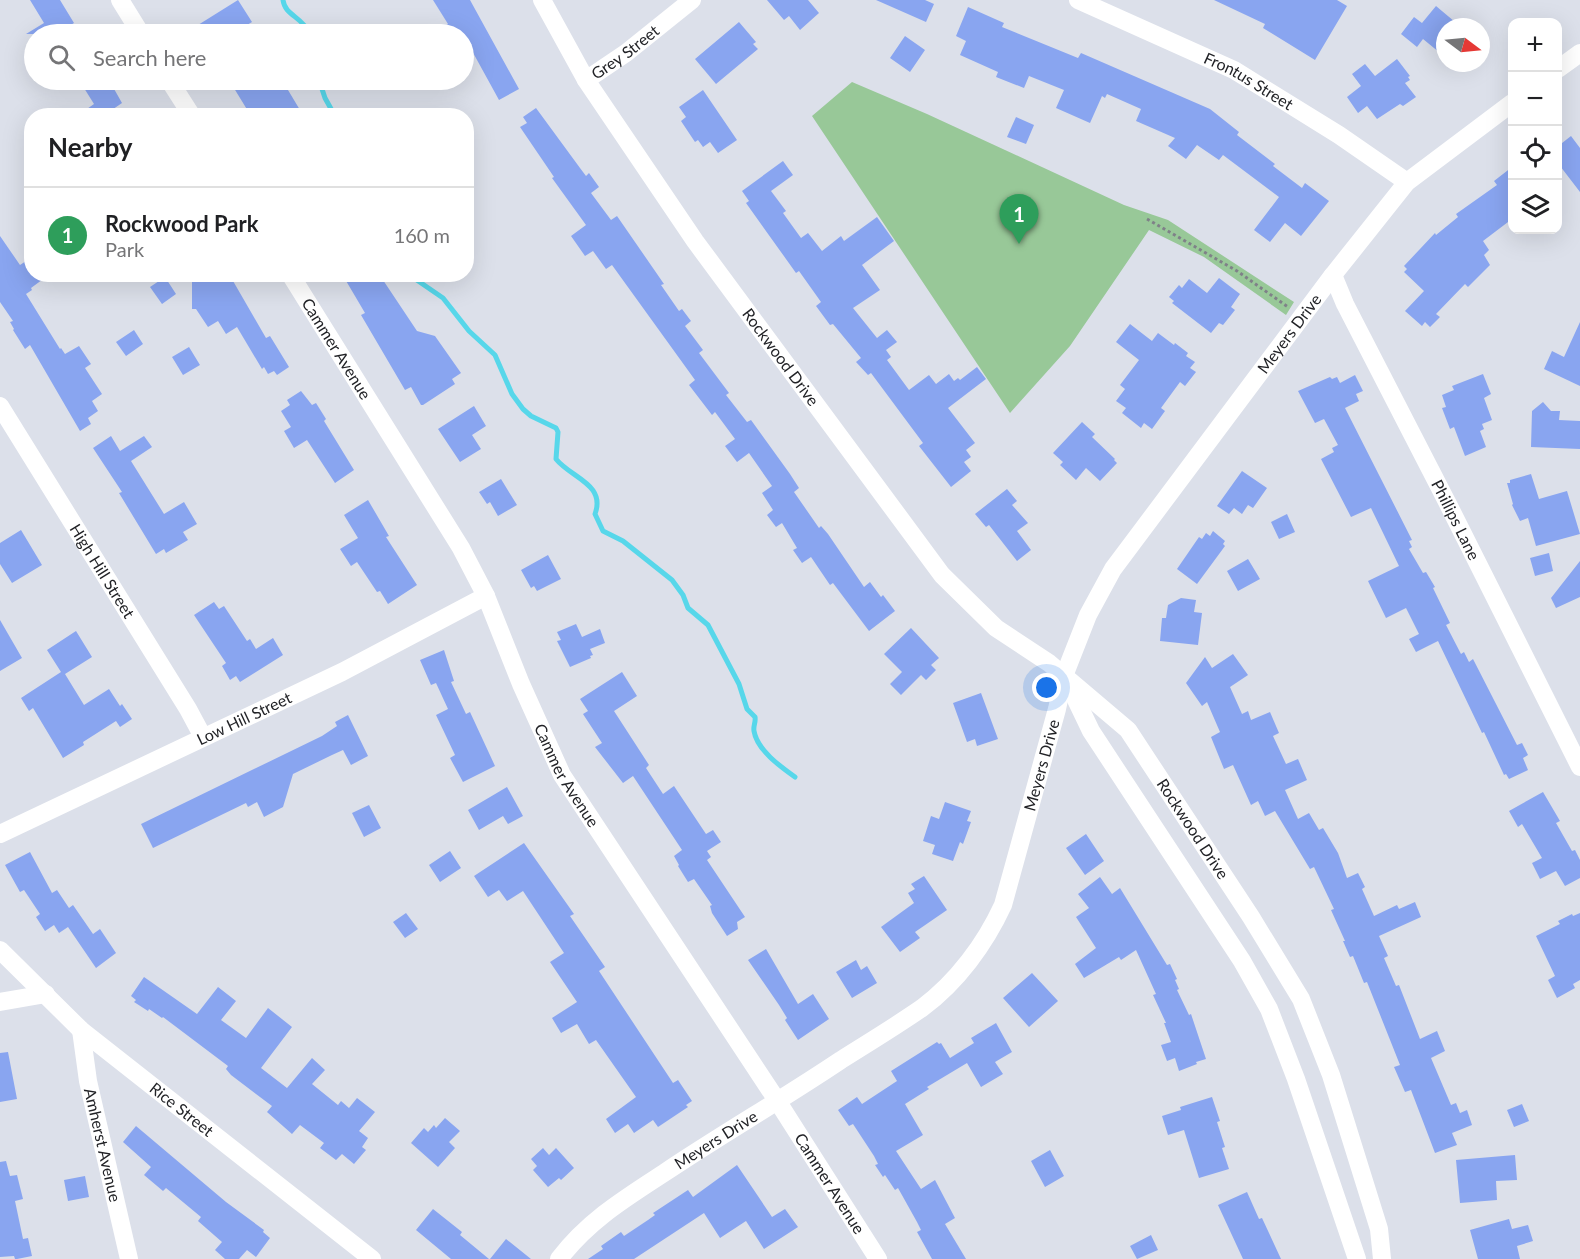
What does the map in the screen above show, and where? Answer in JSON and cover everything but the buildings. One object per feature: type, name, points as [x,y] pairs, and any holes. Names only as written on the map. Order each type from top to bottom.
[{"type":"street","points":[[120,0],[135,24]]},
{"type":"street","name":"Rockwood Drive","points":[[542,0],[586,80],[695,241],[942,575],[996,628],[1049,663],[1128,730],[1251,917],[1301,999],[1331,1075],[1378,1229],[1382,1259]]},
{"type":"street","name":"Grey Street","points":[[586,80],[626,53],[692,0]]},
{"type":"street","name":"Frontus Street","points":[[1078,0],[1234,70],[1339,135],[1407,182]]},
{"type":"street","points":[[1562,66],[1580,53]]},
{"type":"street","points":[[175,90],[187,108]]},
{"type":"street","name":"Meyers Drive","points":[[559,1259],[575,1238],[604,1212],[923,1007],[953,979],[991,930],[1003,905],[1065,676],[1088,615],[1113,568],[1333,275],[1407,182],[1508,106]]},
{"type":"street","name":"Phillips Lane","points":[[1333,275],[1345,304],[1580,767]]},
{"type":"street","name":"Cammer Avenue","points":[[295,282],[461,548],[486,596],[521,684],[562,775],[778,1102],[878,1259]]},
{"type":"street","name":"High Hill Street","points":[[0,406],[203,736]]},
{"type":"street","name":"Low Hill Street","points":[[0,834],[342,672],[486,596]]},
{"type":"street","name":"Rockwood Drive","points":[[1065,676],[1091,732],[1242,961],[1269,1009],[1296,1079],[1357,1259]]},
{"type":"street","name":"Rice Street","points":[[0,950],[81,1030],[372,1259]]},
{"type":"street","points":[[0,1002],[46,994]]},
{"type":"street","points":[[1269,1009],[1301,999]]},
{"type":"street","name":"Amherst Avenue","points":[[81,1030],[88,1081],[129,1259]]},
{"type":"path","points":[[1147,219],[1237,271],[1302,317]]},
{"type":"green space","points":[[852,82],[1124,205],[1168,220],[1294,302],[1286,315],[1204,257],[1149,230],[1070,346],[1010,413],[812,116]]},
{"type":"waterway","points":[[283,0],[287,10],[304,24]]},
{"type":"waterway","points":[[322,90],[331,108]]},
{"type":"waterway","points":[[420,282],[443,298],[469,331],[495,355],[512,394],[523,409],[531,416],[556,428],[558,432],[556,459],[585,482],[596,495],[595,514],[603,531],[623,541],[672,580],[683,595],[688,608],[708,625],[739,684],[747,709],[755,717],[754,731],[760,745],[770,757],[795,777]]},
{"type":"place","name":"Rockwood Park","points":[[1019,244]]}]
